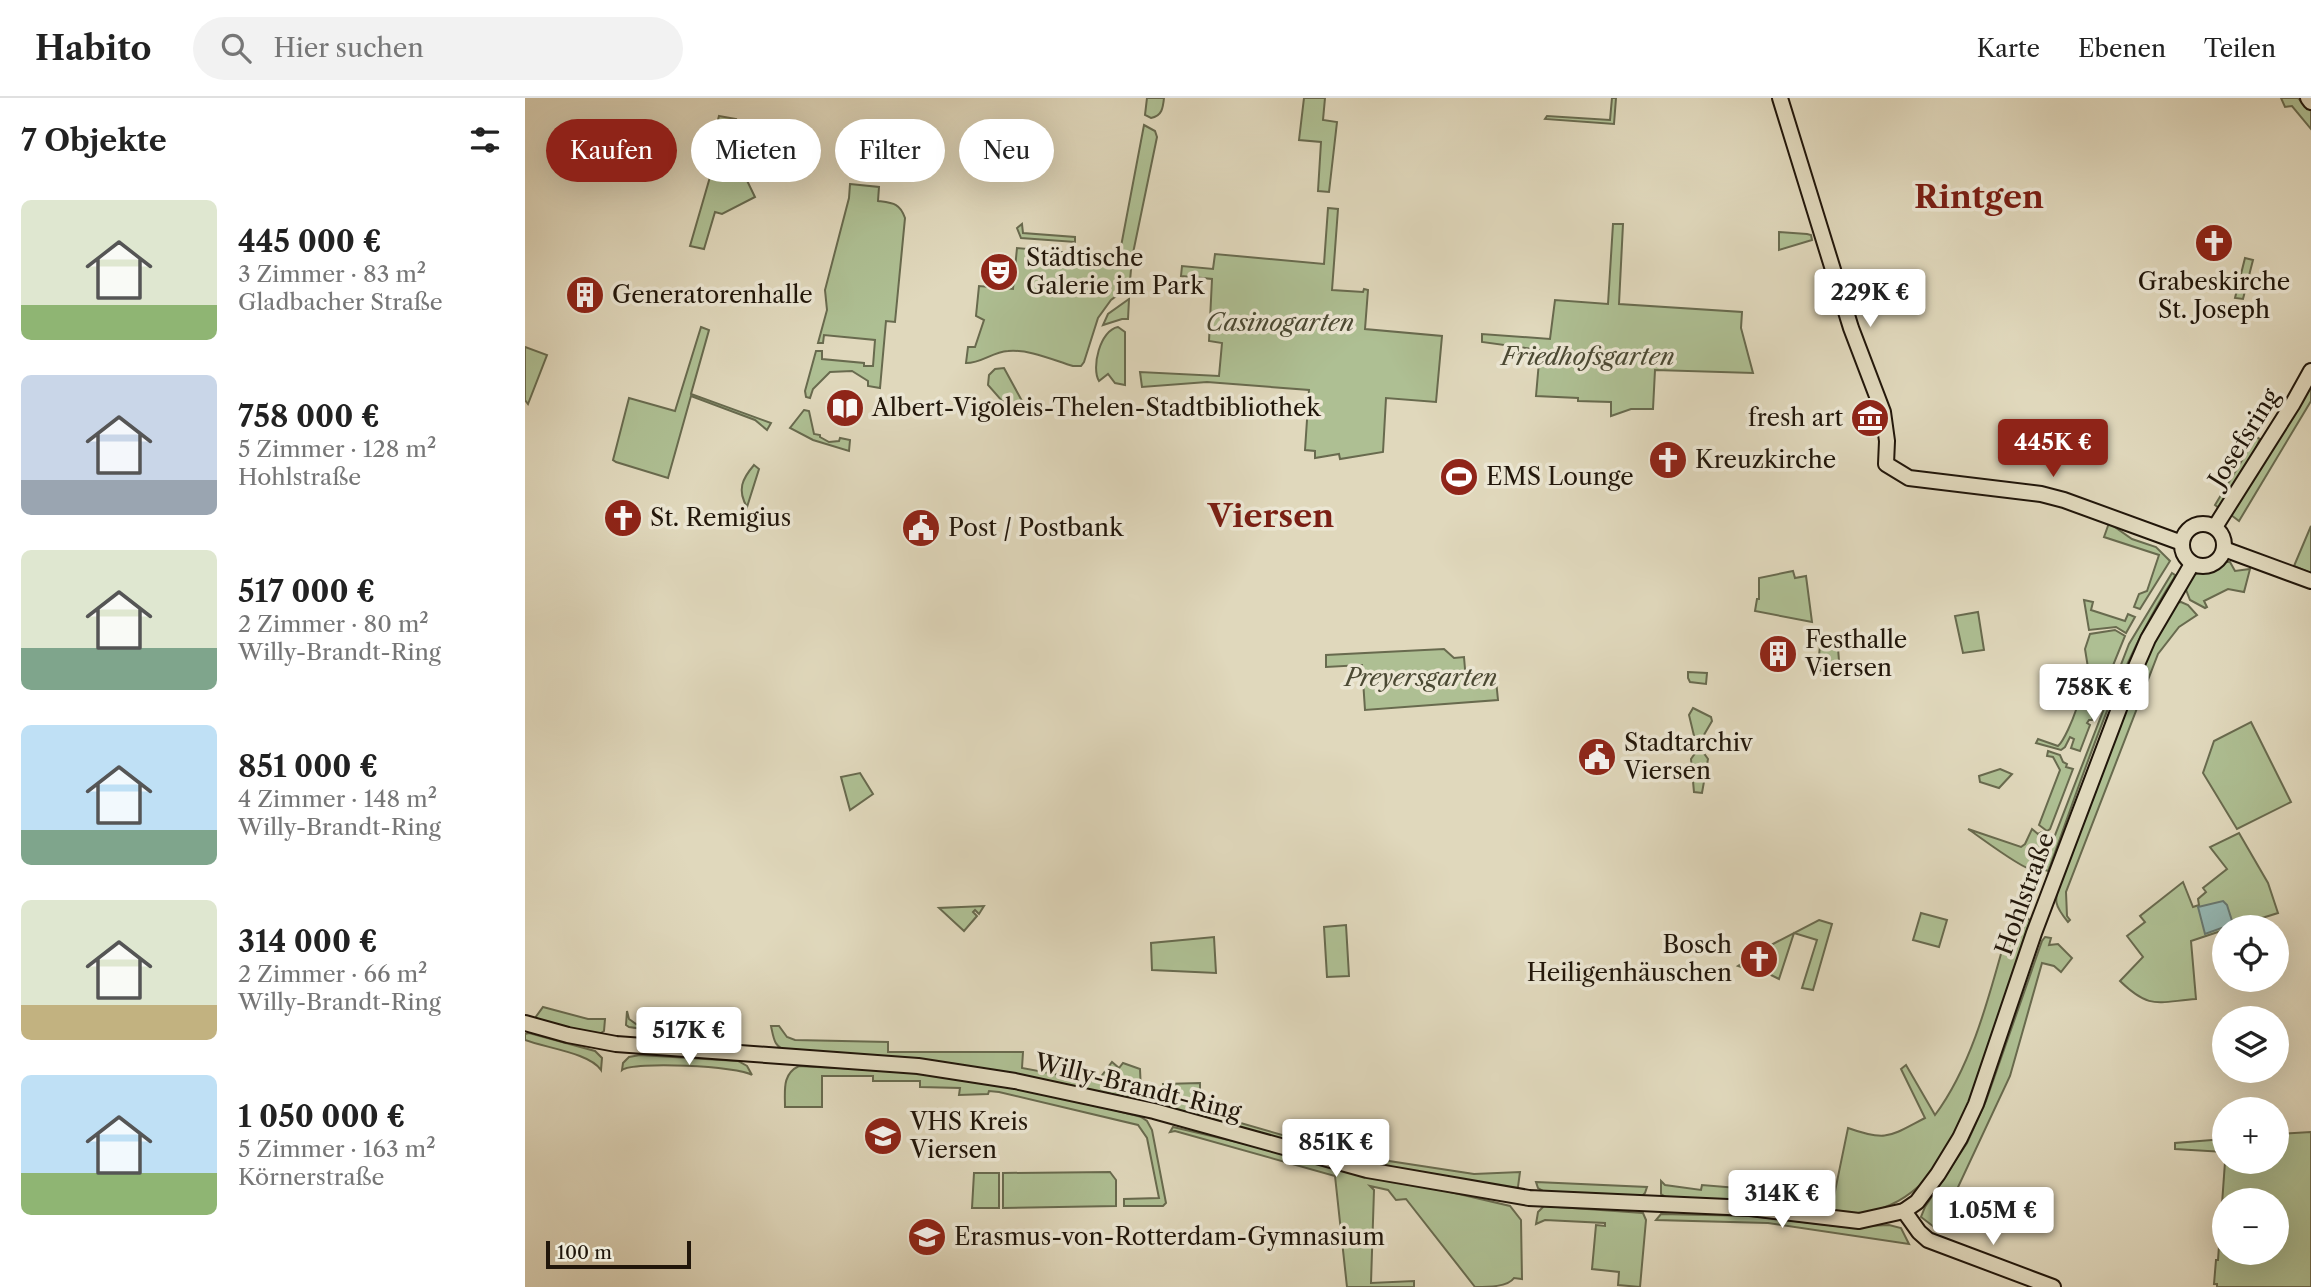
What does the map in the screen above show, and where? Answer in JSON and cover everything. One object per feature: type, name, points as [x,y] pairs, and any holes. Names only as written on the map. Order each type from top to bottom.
[{"type":"main road","points":[[1780,98],[1851,328],[1883,412],[1887,440],[1886,464],[1909,478],[2041,494],[2091,508],[2182,542]]},
{"type":"main road","name":"Josefsring","points":[[2215,527],[2293,405],[2311,371]]},
{"type":"main road","points":[[2201,524],[2215,527],[2223,537],[2224,549],[2218,561],[2212,565],[2192,564],[2184,555],[2184,536],[2194,526],[2201,524]]},
{"type":"main road","points":[[2224,549],[2311,581]]},
{"type":"main road","name":"Hohlstraße","points":[[1904,1212],[1917,1202],[1938,1174],[1960,1138],[1976,1104],[2038,920],[2128,685],[2148,639],[2192,564]]},
{"type":"main road","name":"Willy-Brandt-Ring","points":[[525,1023],[616,1044],[918,1066],[1015,1081],[1154,1111],[1367,1170],[1529,1198],[1751,1208],[1859,1221],[1904,1212]]},
{"type":"main road","points":[[1904,1212],[1919,1232],[1939,1245],[2053,1287]]},
{"type":"green space","points":[[1147,98],[1164,98],[1161,111],[1155,117],[1145,115]]},
{"type":"green space","points":[[1304,98],[1325,98],[1323,120],[1337,122],[1329,192],[1318,191],[1321,142],[1299,140]]},
{"type":"green space","points":[[1612,98],[1616,98],[1614,124],[1545,119],[1547,116],[1610,120]]},
{"type":"green space","points":[[2281,98],[2298,98],[2311,111],[2311,129],[2292,106],[2285,107]]},
{"type":"green space","points":[[1144,125],[1155,131],[1157,137],[1132,258],[1130,281],[1127,288],[1111,300],[1098,318],[1084,362],[1081,366],[1073,366],[1016,351],[1002,352],[966,363],[968,347],[975,347],[984,320],[976,316],[979,286],[1013,289],[1017,248],[1119,257]]},
{"type":"green space","points":[[709,182],[748,182],[755,197],[722,214],[715,212],[704,249],[690,246]]},
{"type":"green space","points":[[850,184],[879,187],[878,201],[895,205],[901,209],[905,218],[895,322],[886,321],[880,388],[868,386],[868,381],[852,371],[830,372],[813,389],[810,398],[806,397],[805,391],[816,351],[822,351],[822,359],[873,366],[875,340],[824,335],[823,343],[818,343],[827,310],[825,290],[849,198]]},
{"type":"green space","name":"Casinogarten","points":[[1328,208],[1338,209],[1332,290],[1368,290],[1365,329],[1442,336],[1436,402],[1386,398],[1383,452],[1340,459],[1339,454],[1315,458],[1315,451],[1305,450],[1309,390],[1207,382],[1142,387],[1140,372],[1219,376],[1222,343],[1209,341],[1212,279],[1181,276],[1182,266],[1213,269],[1215,254],[1324,264]]},
{"type":"green space","points":[[1022,224],[1023,233],[1075,237],[1075,242],[1021,238],[1017,228]]},
{"type":"green space","name":"Friedhofsgarten","points":[[1613,224],[1623,224],[1619,304],[1742,312],[1741,328],[1753,373],[1655,370],[1653,409],[1631,409],[1611,416],[1611,402],[1536,396],[1540,350],[1482,342],[1482,334],[1550,339],[1555,300],[1608,304]]},
{"type":"green space","points":[[1779,232],[1807,234],[1811,235],[1812,240],[1779,250]]},
{"type":"green space","points":[[2245,258],[2253,260],[2243,299],[2235,298]]},
{"type":"green space","points":[[1129,299],[1128,319],[1103,325],[1108,314]]},
{"type":"green space","points":[[701,327],[709,330],[691,394],[771,423],[767,430],[755,420],[691,396],[668,478],[616,462],[613,460],[629,398],[675,411]]},
{"type":"green space","points":[[1118,327],[1125,332],[1125,385],[1115,383],[1108,374],[1099,381],[1096,368],[1102,342],[1106,335]]},
{"type":"green space","points":[[525,347],[547,355],[528,404],[525,400]]},
{"type":"green space","points":[[1004,368],[1022,401],[1018,406],[1002,401],[988,385],[989,375],[995,369]]},
{"type":"green space","points":[[2311,385],[2311,401],[2239,521],[2231,515],[2236,503]]},
{"type":"green space","points":[[804,410],[809,411],[814,434],[829,442],[839,441],[840,438],[850,440],[849,451],[813,440],[790,428]]},
{"type":"green space","points":[[2256,437],[2260,439],[2248,466],[2219,508],[2215,505]]},
{"type":"green space","points":[[754,465],[759,469],[747,507],[742,495],[742,485]]},
{"type":"green space","points":[[2109,523],[2132,539],[2156,547],[2170,561],[2140,609],[2134,607],[2139,594],[2147,591],[2159,555],[2104,537]]},
{"type":"green space","points":[[2311,526],[2311,573],[2294,566]]},
{"type":"green space","points":[[2230,562],[2235,571],[2250,569],[2244,592],[2228,589],[2204,601],[2207,607],[2205,608],[2190,600],[2185,587],[2193,575]]},
{"type":"green space","points":[[1793,571],[1795,578],[1806,576],[1812,622],[1755,611],[1759,599],[1759,578]]},
{"type":"green space","points":[[2172,573],[2174,578],[2136,646],[2104,718],[2048,871],[2042,869],[2129,644]]},
{"type":"green space","points":[[2084,600],[2093,602],[2091,610],[2125,621],[2128,614],[2135,617],[2126,633],[2116,627],[2089,630]]},
{"type":"green space","points":[[2181,602],[2197,615],[2179,627],[2158,654],[2066,892],[2067,916],[2070,920],[2068,922],[2057,903],[2060,881],[2135,685],[2164,620],[2176,603]]},
{"type":"green space","points":[[1978,612],[1984,650],[1963,653],[1955,616]]},
{"type":"green space","points":[[2115,630],[2125,636],[2099,700],[2093,699],[2085,649],[2090,634]]},
{"type":"green space","points":[[1834,642],[1834,647],[1838,648],[1840,674],[1818,670],[1820,644]]},
{"type":"green space","name":"Preyersgarten","points":[[1444,649],[1454,658],[1464,657],[1466,681],[1496,680],[1498,700],[1365,710],[1362,665],[1326,667],[1326,655]]},
{"type":"green space","points":[[2072,665],[2086,673],[2090,699],[2093,701],[2094,713],[2092,720],[2087,723],[2090,725],[2080,751],[2071,748],[2074,739],[2070,737],[2061,750],[2036,743],[2038,739],[2058,746],[2068,730],[2078,697],[2078,674],[2073,670],[2065,671],[2064,667]]},
{"type":"green space","points":[[1688,672],[1707,673],[1706,684],[1690,682]]},
{"type":"green space","points":[[1693,708],[1711,717],[1712,721],[1698,741],[1695,740],[1689,715]]},
{"type":"green space","points":[[2251,722],[2291,802],[2237,829],[2203,773],[2214,741]]},
{"type":"green space","points":[[2048,751],[2060,755],[2067,764],[2066,767],[2073,769],[2047,831],[2039,825],[2060,770],[2053,757],[2047,756]]},
{"type":"green space","points":[[1696,752],[1703,752],[1708,759],[1702,793],[1694,792],[1691,759]]},
{"type":"green space","points":[[2000,769],[2012,774],[1999,788],[1980,782],[1979,776]]},
{"type":"green space","points":[[860,773],[873,794],[850,810],[841,777]]},
{"type":"green space","points":[[1968,829],[2021,847],[2032,829],[2047,836],[2046,840],[2043,840],[2044,845],[2035,866],[2031,869]]},
{"type":"green space","points":[[2239,833],[2268,883],[2278,913],[2212,915],[2212,934],[2191,941],[2196,999],[2163,1002],[2147,1000],[2120,981],[2143,957],[2127,936],[2145,922],[2140,916],[2183,882],[2193,907],[2199,905],[2198,899],[2206,892],[2203,888],[2227,869],[2210,847]]},
{"type":"green space","points":[[2016,901],[2030,921],[1975,1091],[1946,1154],[1912,1192],[1890,1205],[1857,1215],[1671,1200],[1661,1194],[1661,1181],[1665,1185],[1701,1190],[1702,1185],[1774,1187],[1833,1201],[1848,1128],[1872,1135],[1888,1135],[1925,1118],[1901,1069],[1906,1065],[1935,1115],[1950,1092],[1984,1013]]},
{"type":"green space","points":[[984,906],[979,914],[975,910],[973,912],[977,916],[964,931],[939,908]]},
{"type":"green space","points":[[1921,913],[1947,920],[1939,947],[1913,940]]},
{"type":"green space","points":[[1819,920],[1832,924],[1813,990],[1802,988],[1817,940],[1794,933],[1779,979],[1763,971],[1762,974],[1738,966],[1767,947]]},
{"type":"green space","points":[[1346,925],[1349,976],[1327,977],[1324,927]]},
{"type":"green space","points":[[1214,937],[1216,973],[1152,970],[1151,943]]},
{"type":"green space","points":[[2045,937],[2051,938],[2049,945],[2058,944],[2072,958],[2061,972],[2054,966],[2042,963],[2010,1076],[1938,1230],[1921,1217],[1967,1143],[1986,1101]]},
{"type":"green space","points":[[543,1007],[588,1019],[605,1019],[604,1031],[596,1036],[539,1022],[535,1018]]},
{"type":"green space","points":[[627,1011],[629,1019],[636,1024],[664,1028],[664,1032],[629,1027],[626,1025]]},
{"type":"green space","points":[[771,1026],[779,1026],[787,1037],[795,1040],[888,1042],[888,1052],[1023,1052],[1022,1068],[1097,1082],[1112,1062],[1119,1068],[1123,1063],[1140,1069],[1141,1092],[1131,1098],[954,1066],[788,1051],[777,1045]]},
{"type":"green space","points":[[525,1034],[595,1051],[602,1058],[601,1070],[578,1055],[525,1040]]},
{"type":"green space","points":[[673,1038],[738,1042],[740,1045],[673,1043]]},
{"type":"green space","points":[[640,1055],[738,1061],[747,1066],[752,1075],[728,1069],[686,1066],[645,1066],[622,1070],[623,1063],[629,1057]]},
{"type":"green space","points":[[799,1066],[902,1071],[986,1080],[1141,1117],[1152,1130],[1166,1203],[1163,1206],[1124,1206],[1124,1199],[1159,1198],[1147,1138],[1138,1125],[999,1092],[959,1095],[960,1088],[920,1087],[920,1081],[873,1081],[873,1076],[822,1076],[822,1107],[785,1107],[787,1078]]},
{"type":"green space","points":[[1200,1083],[1200,1090],[1189,1103],[1199,1111],[1345,1153],[1344,1128],[1358,1127],[1359,1153],[1363,1157],[1474,1174],[1520,1172],[1518,1187],[1513,1190],[1369,1166],[1184,1115],[1166,1099],[1163,1084]]},
{"type":"green space","points":[[1173,1127],[1510,1206],[1521,1220],[1522,1279],[1514,1278],[1497,1286],[1475,1287],[1406,1199],[1396,1200],[1388,1190],[1370,1186],[1374,1190],[1371,1283],[1414,1281],[1414,1287],[1347,1287],[1335,1176],[1175,1131],[1170,1132]]},
{"type":"green space","points":[[2311,1132],[2311,1287],[2217,1287],[2217,1284],[2214,1284],[2216,1265],[2289,1265],[2289,1188],[2223,1188],[2224,1174],[2289,1174],[2289,1133]]},
{"type":"green space","points":[[2212,1140],[2212,1151],[2175,1149],[2175,1143]]},
{"type":"green space","points":[[1110,1172],[1116,1180],[1116,1206],[1003,1208],[1003,1173]]},
{"type":"green space","points":[[974,1173],[999,1173],[999,1208],[972,1208]]},
{"type":"green space","points":[[1536,1182],[1647,1187],[1640,1198],[1545,1192],[1538,1188]]},
{"type":"green space","points":[[1544,1206],[1643,1213],[1646,1220],[1640,1287],[1618,1285],[1619,1272],[1592,1269],[1596,1225],[1605,1226],[1605,1223],[1545,1220],[1536,1224],[1538,1212]]},
{"type":"green space","points":[[1661,1214],[1752,1216],[1845,1227],[1889,1225],[1901,1228],[1909,1244],[1768,1223],[1656,1220]]},
{"type":"water","points":[[2223,901],[2230,915],[2212,915],[2212,932],[2205,934],[2198,907]]},
{"type":"place","name":"Grabeskirche St. Joseph","points":[[2214,243]]},
{"type":"place","name":"Städtische Galerie im Park","points":[[999,272]]},
{"type":"place","name":"Generatorenhalle","points":[[585,295]]},
{"type":"place","name":"Albert-Vigoleis-Thelen-Stadtbibliothek","points":[[845,408]]},
{"type":"place","name":"fresh art","points":[[1870,418]]},
{"type":"place","name":"Kreuzkirche","points":[[1668,460]]},
{"type":"place","name":"EMS Lounge","points":[[1459,477]]},
{"type":"place","name":"St. Remigius","points":[[623,518]]},
{"type":"place","name":"Post / Postbank","points":[[921,528]]},
{"type":"place","name":"Festhalle Viersen","points":[[1778,654]]},
{"type":"place","name":"Stadtarchiv Viersen","points":[[1597,757]]},
{"type":"place","name":"Bosch Heiligenhäuschen","points":[[1759,959]]},
{"type":"place","name":"VHS Kreis Viersen","points":[[883,1136]]},
{"type":"place","name":"Erasmus-von-Rotterdam-Gymnasium","points":[[927,1237]]},
{"type":"district","name":"Rintgen","points":[[1979,197]]},
{"type":"district","name":"Viersen","points":[[1271,516]]}]
